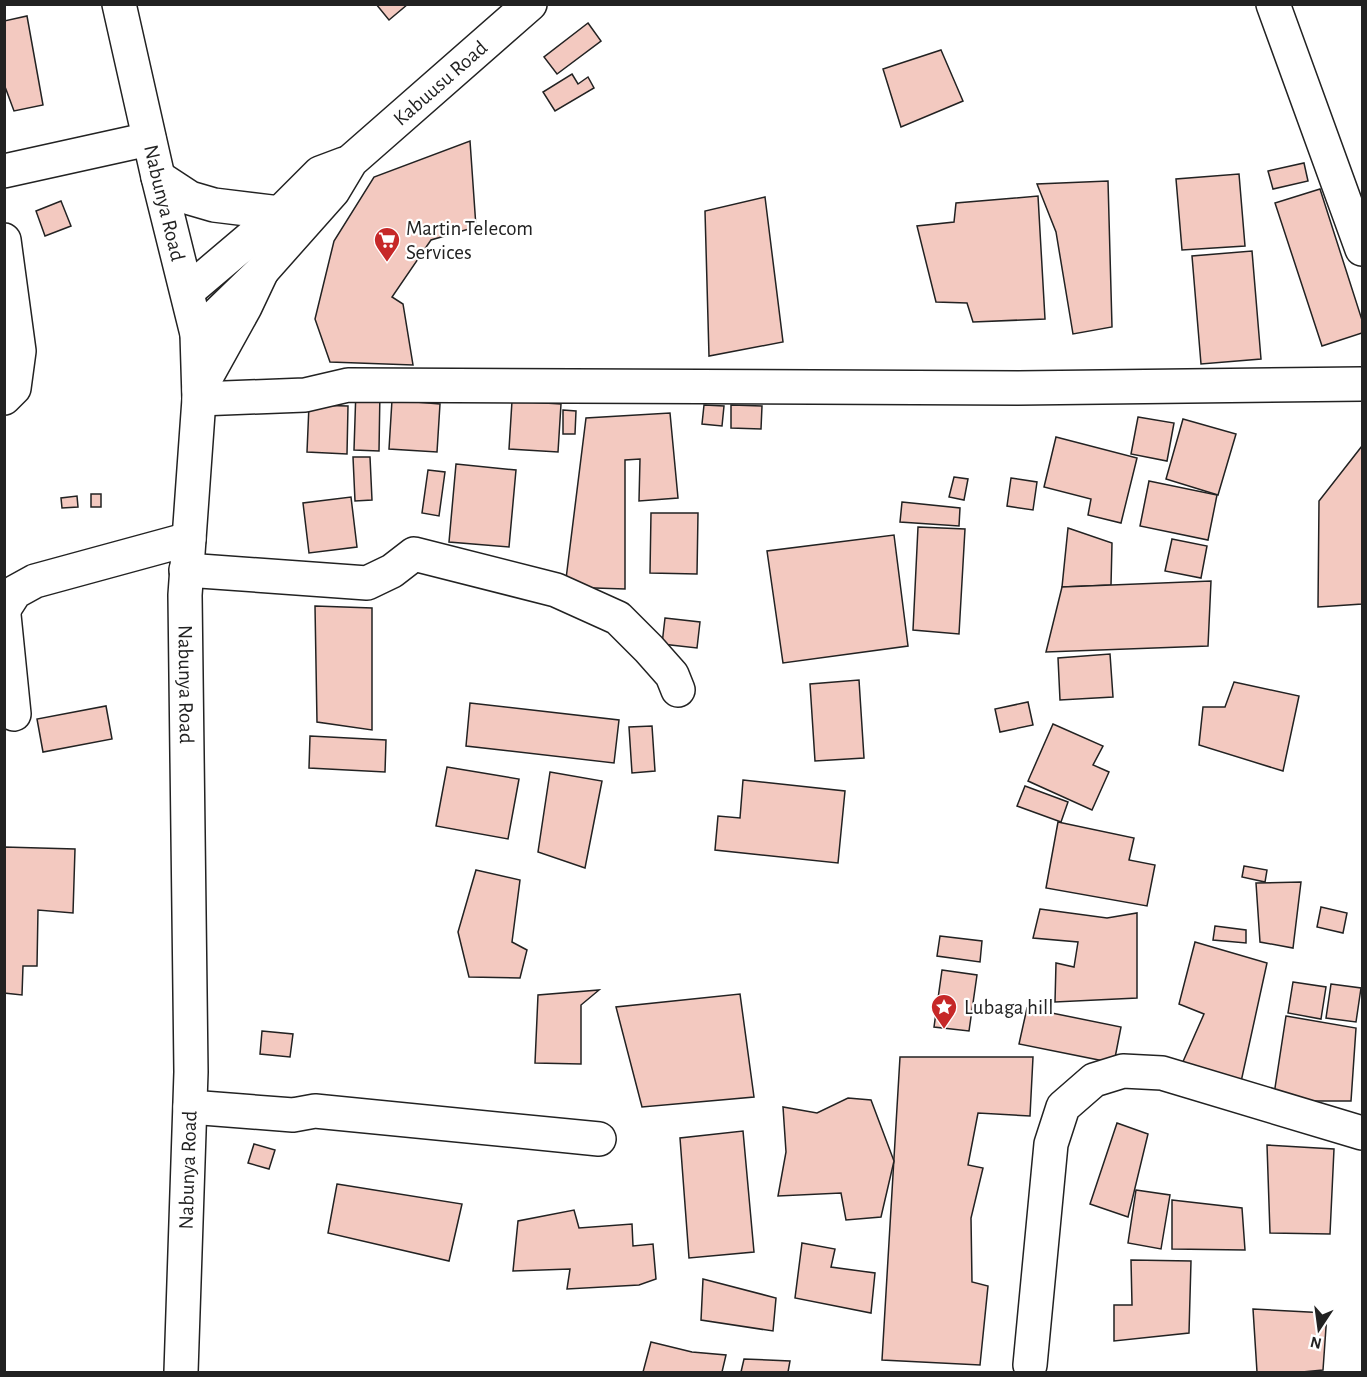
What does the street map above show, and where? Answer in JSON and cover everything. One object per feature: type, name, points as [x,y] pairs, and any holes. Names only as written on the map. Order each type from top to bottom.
[{"type":"street","name":"Nabunya Road","points":[[119,4],[149,140],[198,334],[199,394],[185,595],[190,1107],[181,1372]]},
{"type":"street","name":"Kabuusu Road","points":[[198,334],[262,271],[333,191],[351,161],[530,4]]},
{"type":"street","points":[[1273,4],[1362,249]]},
{"type":"street","points":[[4,171],[149,140]]},
{"type":"street","name":"Kabuusu Road","points":[[188,291],[280,213],[320,173],[351,161]]},
{"type":"street","points":[[158,177],[189,198],[206,203],[280,213]]},
{"type":"street","points":[[4,240],[20,351],[14,388],[4,398]]},
{"type":"street","points":[[262,271],[199,394],[305,395],[348,386],[1018,388],[1362,384]]},
{"type":"street","points":[[4,609],[15,592],[35,581],[188,554],[367,583],[392,571],[414,554],[556,590],[618,618],[672,675],[678,690]]},
{"type":"street","points":[[4,615],[14,714]]},
{"type":"street","points":[[1030,1365],[1051,1144],[1063,1107],[1094,1080],[1123,1071],[1162,1073],[1362,1133]]},
{"type":"street","points":[[190,1107],[293,1115],[315,1111],[599,1139]]},
{"type":"building","points":[[376,4],[408,4],[389,20]]},
{"type":"building","points":[[27,16],[43,105],[14,111],[4,84],[4,21]]},
{"type":"building","points":[[588,23],[601,41],[557,74],[544,57]]},
{"type":"building","points":[[941,50],[963,101],[901,127],[883,69]]},
{"type":"building","points":[[572,74],[578,84],[588,77],[594,88],[555,111],[543,92]]},
{"type":"building","points":[[470,141],[476,227],[431,240],[392,297],[403,304],[413,365],[330,362],[315,319],[334,241],[374,177]]},
{"type":"building","points":[[1304,163],[1308,181],[1273,189],[1268,171]]},
{"type":"building","points":[[1239,174],[1245,246],[1182,250],[1176,179]]},
{"type":"building","points":[[1108,181],[1112,327],[1073,334],[1056,232],[1037,184]]},
{"type":"building","points":[[1320,189],[1362,320],[1362,333],[1322,346],[1275,203]]},
{"type":"building","points":[[1038,196],[1045,319],[973,322],[967,303],[936,302],[917,226],[954,222],[956,203]]},
{"type":"building","points":[[765,197],[783,342],[709,356],[705,211]]},
{"type":"building","points":[[61,201],[71,226],[45,236],[36,211]]},
{"type":"building","points":[[1252,251],[1261,359],[1201,364],[1192,256]]},
{"type":"building","points":[[356,389],[380,390],[379,451],[354,450]]},
{"type":"building","points":[[392,400],[440,404],[437,452],[389,449]]},
{"type":"building","points":[[512,401],[561,404],[558,452],[509,449]]},
{"type":"building","points":[[309,405],[348,406],[347,454],[307,452]]},
{"type":"building","points":[[704,405],[724,406],[722,426],[702,424]]},
{"type":"building","points":[[731,405],[762,406],[761,429],[731,428]]},
{"type":"building","points":[[563,410],[576,411],[575,434],[563,434]]},
{"type":"building","points":[[670,413],[678,498],[639,501],[640,459],[625,460],[625,589],[565,587],[586,418]]},
{"type":"building","points":[[1138,417],[1174,423],[1167,461],[1131,454]]},
{"type":"building","points":[[1183,419],[1236,434],[1218,495],[1166,479]]},
{"type":"building","points":[[1056,437],[1137,458],[1121,523],[1088,515],[1091,499],[1044,487]]},
{"type":"building","points":[[1362,446],[1362,604],[1318,607],[1319,501]]},
{"type":"building","points":[[353,457],[370,457],[372,500],[355,501]]},
{"type":"building","points":[[456,464],[516,470],[509,547],[449,542]]},
{"type":"building","points":[[428,470],[445,472],[439,516],[422,513]]},
{"type":"building","points":[[954,477],[968,479],[964,500],[949,497]]},
{"type":"building","points":[[1011,478],[1037,482],[1033,510],[1007,506]]},
{"type":"building","points":[[1149,481],[1217,495],[1208,540],[1140,526]]},
{"type":"building","points":[[91,494],[101,494],[101,507],[91,507]]},
{"type":"building","points":[[77,496],[78,507],[62,508],[61,498]]},
{"type":"building","points":[[351,497],[357,547],[309,553],[303,503]]},
{"type":"building","points":[[902,502],[960,508],[959,526],[900,522]]},
{"type":"building","points":[[651,513],[698,513],[697,574],[650,573]]},
{"type":"building","points":[[918,527],[965,529],[959,634],[913,630]]},
{"type":"building","points":[[1068,528],[1112,543],[1111,585],[1062,587]]},
{"type":"building","points":[[894,535],[908,646],[783,663],[767,551]]},
{"type":"building","points":[[1172,539],[1207,546],[1201,578],[1165,571]]},
{"type":"building","points":[[1211,581],[1208,646],[1046,652],[1062,587]]},
{"type":"building","points":[[315,606],[372,608],[372,730],[317,722]]},
{"type":"building","points":[[665,618],[700,622],[697,648],[662,644]]},
{"type":"building","points":[[1110,654],[1113,697],[1060,700],[1058,658]]},
{"type":"building","points":[[859,680],[864,758],[815,761],[810,684]]},
{"type":"building","points":[[1234,682],[1299,696],[1283,771],[1199,745],[1203,707],[1225,707]]},
{"type":"building","points":[[1028,702],[1033,725],[1000,732],[995,709]]},
{"type":"building","points":[[470,703],[619,720],[614,763],[466,746]]},
{"type":"building","points":[[106,706],[112,739],[43,752],[37,719]]},
{"type":"building","points":[[1053,724],[1103,746],[1093,765],[1109,772],[1092,810],[1028,781]]},
{"type":"building","points":[[652,726],[655,771],[632,773],[629,727]]},
{"type":"building","points":[[310,736],[386,740],[385,772],[309,768]]},
{"type":"building","points":[[447,767],[519,779],[508,839],[436,826]]},
{"type":"building","points":[[550,772],[602,781],[585,868],[538,852]]},
{"type":"building","points":[[743,780],[845,791],[838,863],[715,850],[718,816],[740,818]]},
{"type":"building","points":[[1025,786],[1068,802],[1061,822],[1017,806]]},
{"type":"building","points":[[1058,822],[1134,838],[1129,860],[1155,865],[1147,906],[1046,888]]},
{"type":"building","points":[[4,847],[75,849],[73,913],[38,910],[37,966],[23,966],[22,995],[4,993]]},
{"type":"building","points":[[1244,866],[1267,870],[1265,882],[1242,877]]},
{"type":"building","points":[[476,870],[520,880],[512,942],[527,950],[520,978],[469,977],[458,932]]},
{"type":"building","points":[[1301,882],[1293,948],[1260,942],[1256,883]]},
{"type":"building","points":[[1321,907],[1347,913],[1343,933],[1317,927]]},
{"type":"building","points":[[1040,909],[1107,918],[1137,913],[1137,998],[1055,1002],[1056,963],[1074,967],[1078,942],[1033,938]]},
{"type":"building","points":[[1215,926],[1246,930],[1246,943],[1213,940]]},
{"type":"building","points":[[940,936],[982,941],[980,962],[937,956]]},
{"type":"building","points":[[1195,942],[1267,963],[1239,1091],[1178,1073],[1204,1014],[1179,1004]]},
{"type":"building","points":[[942,970],[977,975],[969,1031],[934,1027]]},
{"type":"building","points":[[1293,982],[1326,987],[1321,1019],[1288,1013]]},
{"type":"building","points":[[1331,984],[1361,988],[1356,1022],[1326,1018]]},
{"type":"building","points":[[599,990],[581,1005],[581,1064],[535,1063],[538,995]]},
{"type":"building","points":[[740,994],[754,1097],[642,1107],[616,1007]]},
{"type":"building","points":[[1027,1008],[1121,1027],[1114,1063],[1019,1044]]},
{"type":"building","points":[[1286,1016],[1356,1028],[1351,1101],[1273,1101]]},
{"type":"building","points":[[262,1031],[293,1034],[290,1057],[260,1054]]},
{"type":"building","points":[[900,1057],[1033,1057],[1030,1116],[978,1113],[968,1165],[983,1168],[971,1218],[972,1282],[988,1286],[980,1365],[882,1360]]},
{"type":"building","points":[[848,1098],[871,1100],[894,1161],[881,1217],[846,1220],[841,1193],[778,1196],[786,1152],[783,1107],[817,1113]]},
{"type":"building","points":[[1117,1123],[1148,1134],[1128,1217],[1090,1204]]},
{"type":"building","points":[[743,1131],[754,1252],[689,1258],[680,1138]]},
{"type":"building","points":[[254,1144],[275,1150],[269,1169],[248,1163]]},
{"type":"building","points":[[1267,1145],[1334,1149],[1330,1234],[1270,1233]]},
{"type":"building","points":[[337,1184],[462,1204],[449,1261],[328,1233]]},
{"type":"building","points":[[1136,1190],[1170,1195],[1161,1249],[1128,1243]]},
{"type":"building","points":[[1172,1200],[1242,1208],[1245,1250],[1172,1249]]},
{"type":"building","points":[[574,1210],[579,1228],[632,1224],[633,1246],[653,1244],[656,1279],[639,1285],[567,1289],[570,1269],[513,1271],[518,1221]]},
{"type":"building","points":[[802,1243],[835,1249],[831,1267],[875,1273],[871,1313],[795,1298]]},
{"type":"building","points":[[1131,1260],[1191,1261],[1189,1333],[1114,1341],[1114,1305],[1132,1305]]},
{"type":"building","points":[[703,1279],[776,1298],[773,1331],[701,1320]]},
{"type":"building","points":[[1253,1309],[1327,1313],[1323,1370],[1257,1372]]},
{"type":"building","points":[[651,1342],[692,1352],[726,1355],[722,1372],[643,1372]]},
{"type":"building","points":[[744,1359],[790,1361],[788,1372],[741,1372]]},
{"type":"place","name":"Martin Telecom Services","points":[[387,263]]},
{"type":"place","name":"Lubaga hill","points":[[944,1030]]}]
